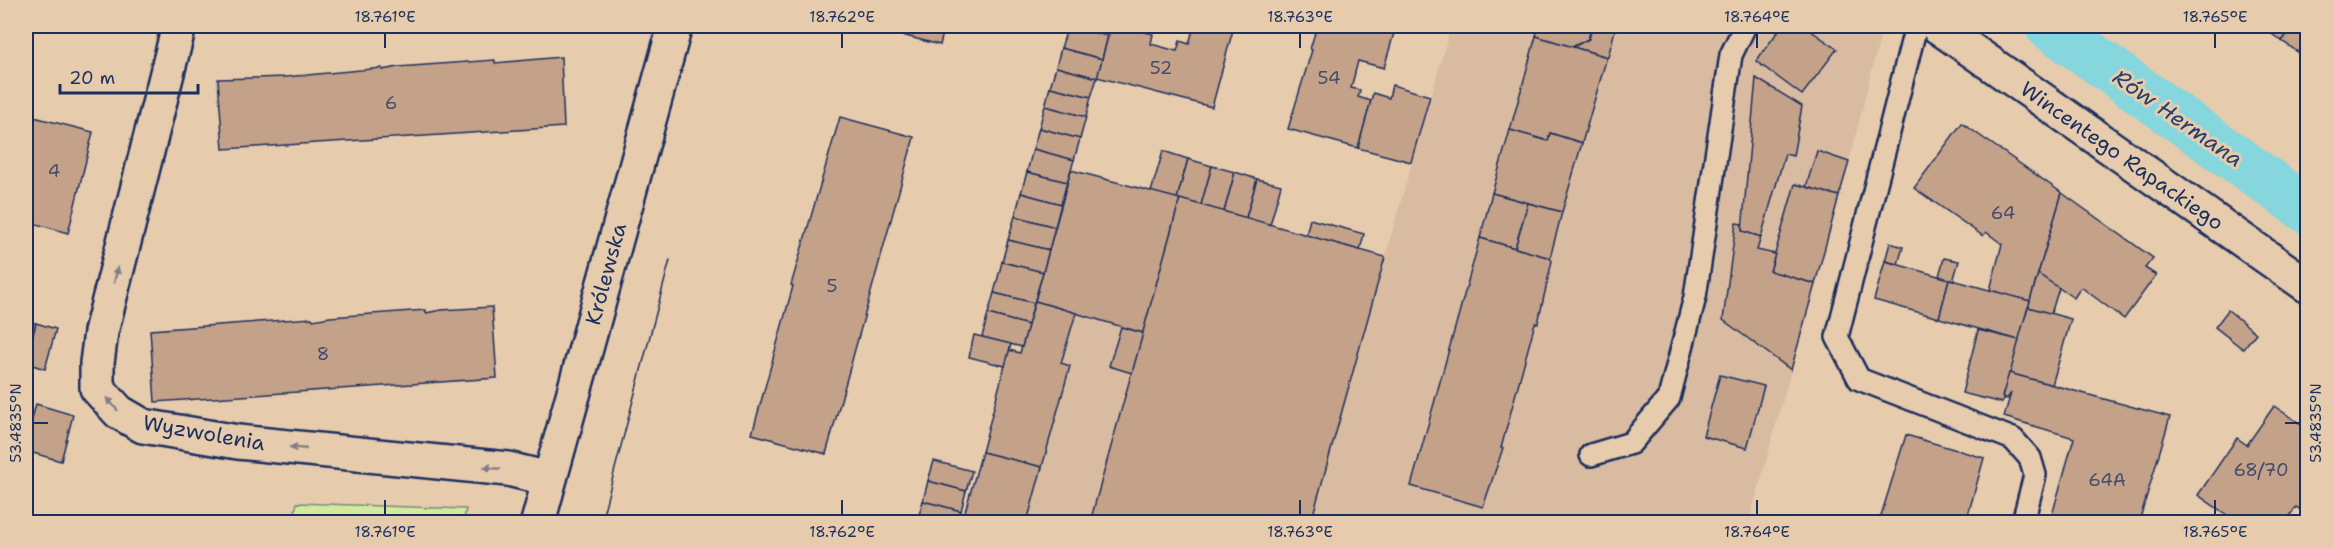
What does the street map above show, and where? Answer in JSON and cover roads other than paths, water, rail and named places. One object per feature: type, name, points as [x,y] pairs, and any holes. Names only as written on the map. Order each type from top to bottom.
[{"type":"street","name":"Wyzwolenia","points":[[179,26],[101,332],[97,388],[119,412],[143,426],[238,442],[508,469],[549,479]]},
{"type":"street","name":"Królewska","points":[[538,522],[675,26]]},
{"type":"street","name":"Wincentego Rapackiego","points":[[1937,26],[2307,286]]},
{"type":"lane","points":[[1591,455],[1631,443],[1669,398],[1695,297],[1731,55],[1745,26]]},
{"type":"lane","points":[[1916,26],[1837,337],[1859,380],[2013,438],[2030,458],[2035,475],[2023,522]]},
{"type":"waterway","name":"Rów Hermana","points":[[2049,26],[2308,210]]},
{"type":"tram line","points":[[601,522],[670,260]]}]
